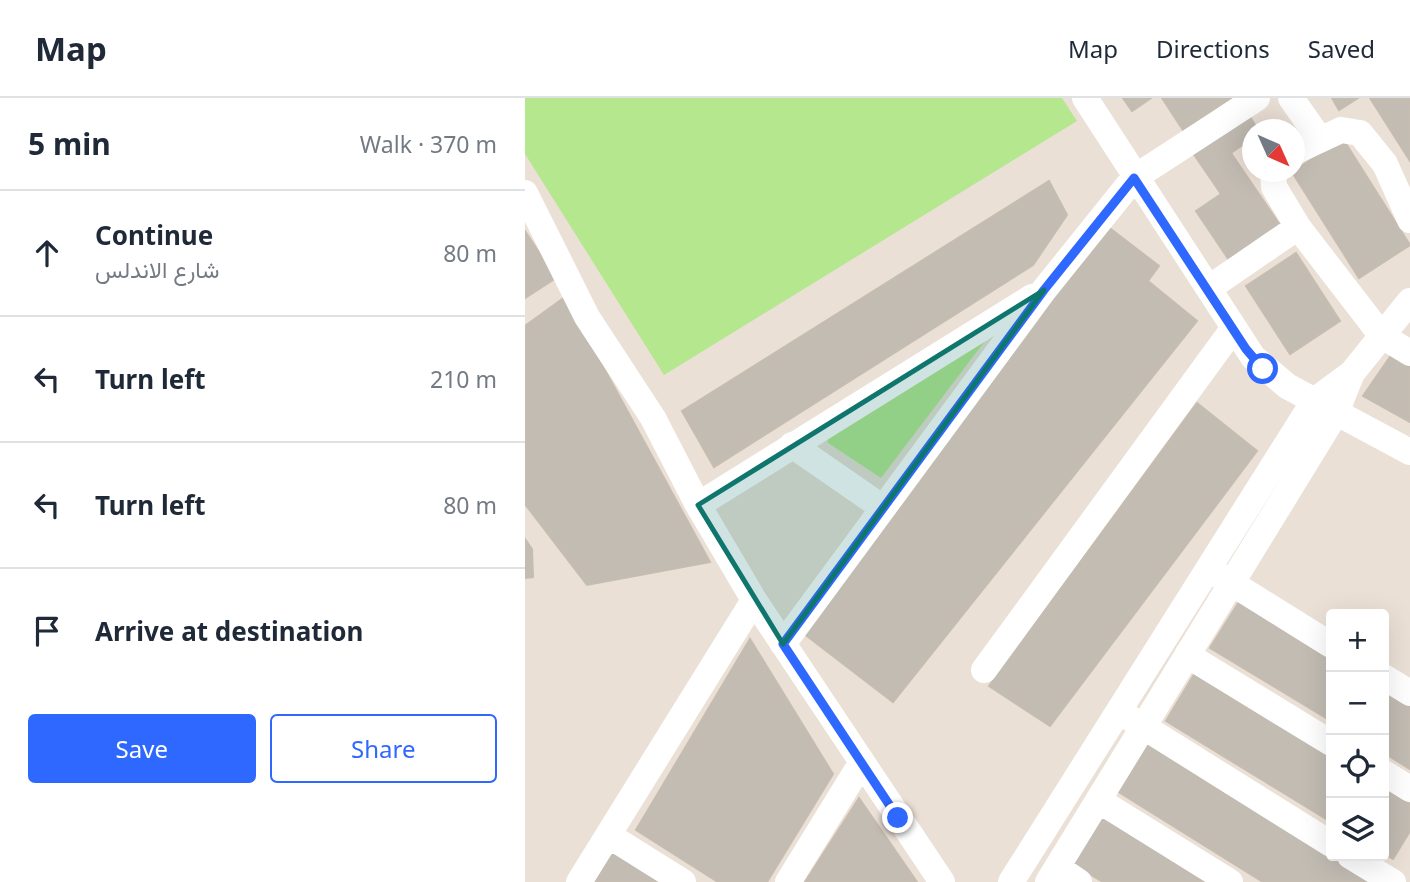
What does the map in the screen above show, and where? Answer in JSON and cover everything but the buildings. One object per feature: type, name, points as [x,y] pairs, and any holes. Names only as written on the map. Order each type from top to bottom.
[{"type":"street","points":[[1084,98],[1233,329],[1263,369],[1325,407],[1410,452]]},
{"type":"street","points":[[783,644],[1044,290],[1134,178],[1257,98]]},
{"type":"street","points":[[1291,98],[1319,138]]},
{"type":"street","points":[[1305,146],[1341,130],[1360,133],[1385,164],[1410,220]]},
{"type":"street","points":[[1274,182],[1298,227],[1382,336],[1410,353]]},
{"type":"street","points":[[525,194],[587,317],[653,418],[698,505],[754,600],[942,882]]},
{"type":"street","points":[[1209,288],[1298,227]]},
{"type":"street","points":[[698,505],[1044,290]]},
{"type":"street","points":[[1011,882],[1207,569],[1325,407],[1410,301]]},
{"type":"street","points":[[984,670],[1233,329]]},
{"type":"street","points":[[1079,882],[1052,875],[1231,583],[1325,407]]},
{"type":"street","points":[[792,445],[883,508]]},
{"type":"street","points":[[1207,569],[1326,642]]},
{"type":"street","points":[[579,882],[754,600]]},
{"type":"street","points":[[1187,655],[1326,740]]},
{"type":"street","points":[[1389,680],[1410,693]]},
{"type":"street","points":[[1119,711],[1326,841]]},
{"type":"street","points":[[788,882],[862,762]]},
{"type":"street","points":[[1389,777],[1410,789]]},
{"type":"street","points":[[1098,800],[1230,882]]},
{"type":"street","points":[[608,835],[683,882]]},
{"type":"street","points":[[1358,861],[1393,882]]},
{"type":"street","points":[[1399,882],[1410,865]]},
{"type":"highlighted area","points":[[1044,290],[783,644],[698,505]]},
{"type":"green space","points":[[525,98],[1062,98],[1077,121],[664,375],[525,154]]},
{"type":"green space","points":[[994,329],[881,478],[828,443],[827,433]]},
{"type":"route","points":[[898,818],[783,644],[1044,290],[1134,178],[1209,288],[1246,349],[1263,369]]}]
